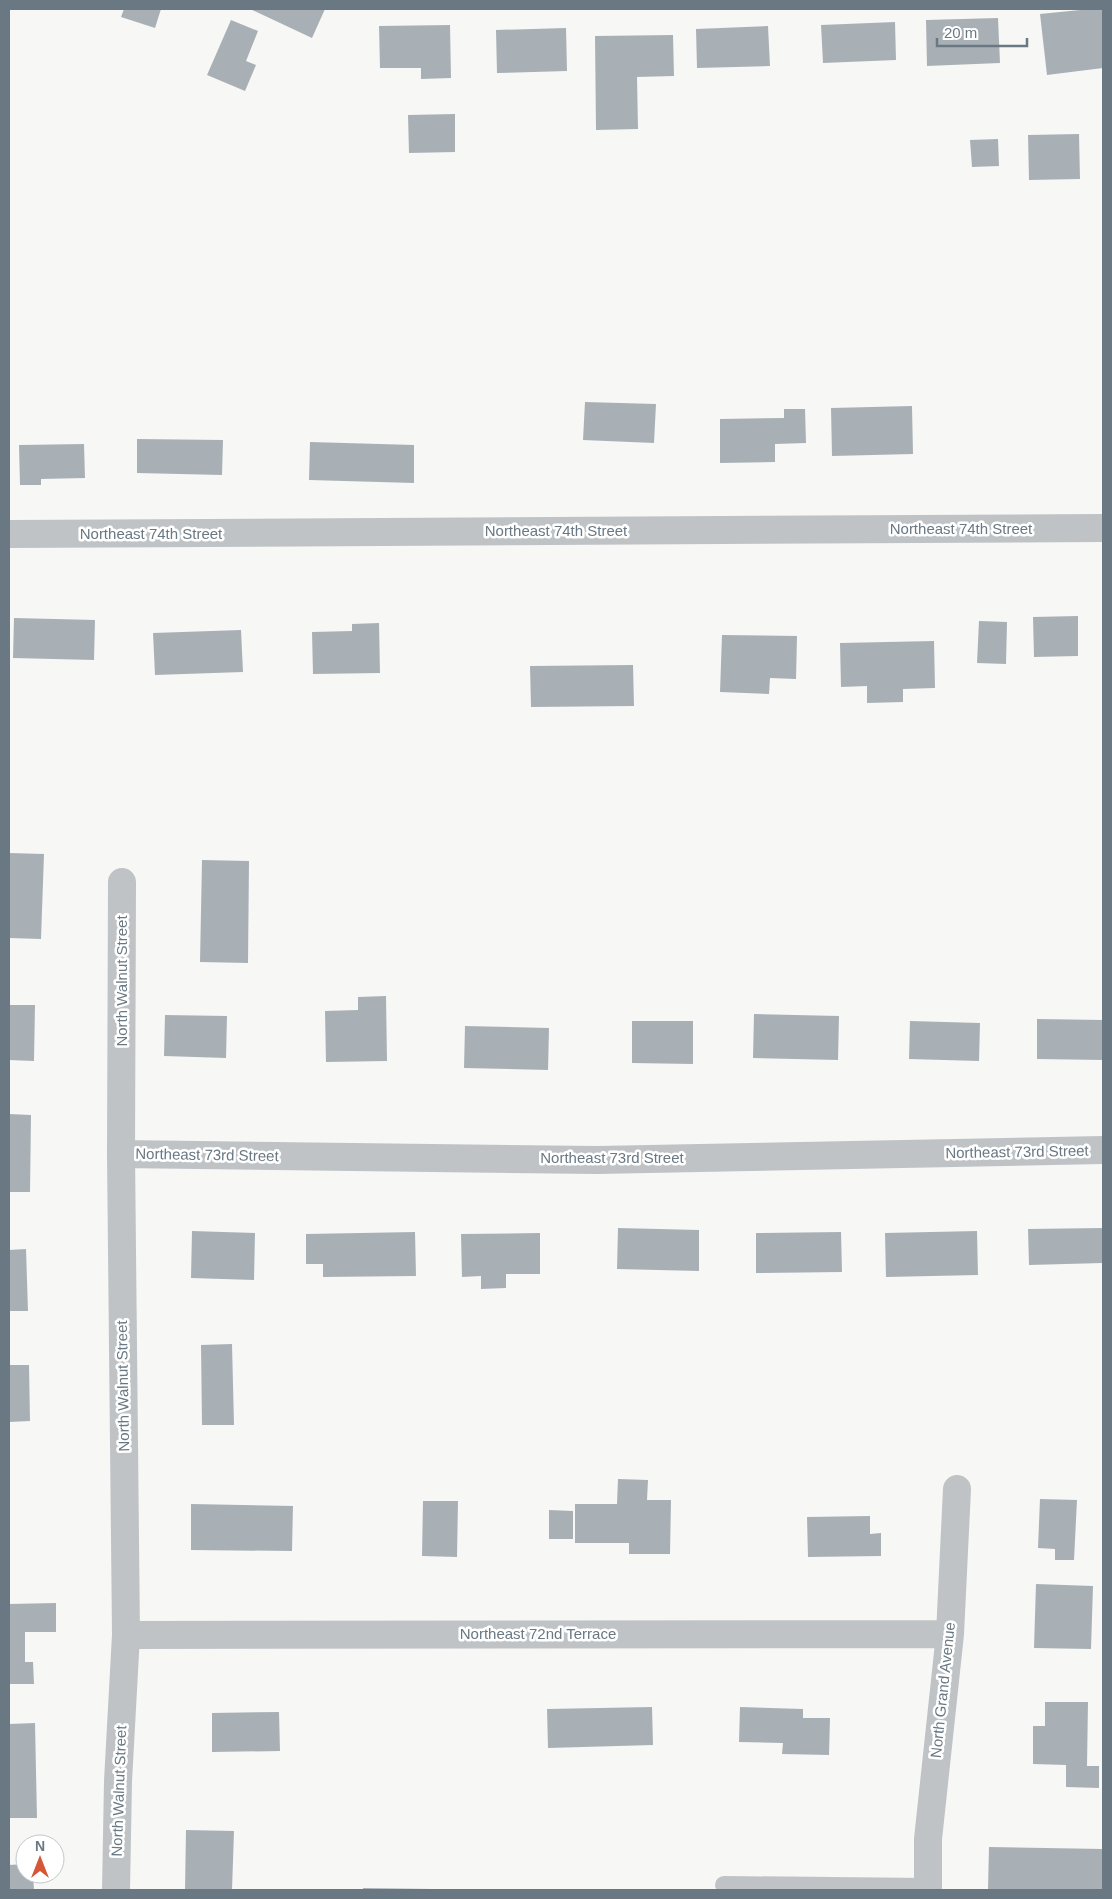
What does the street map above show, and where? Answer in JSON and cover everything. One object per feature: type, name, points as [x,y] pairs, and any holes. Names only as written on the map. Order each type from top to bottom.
[{"type":"street","name":"Northeast 74th Street","points":[[9,534],[1103,528]]},
{"type":"street","name":"North Walnut Street","points":[[116,1890],[118,1781],[126,1635],[121,1154],[122,882]]},
{"type":"street","name":"Northeast 73rd Street","points":[[121,1154],[597,1160],[1103,1150]]},
{"type":"street","name":"North Grand Avenue","points":[[928,1889],[928,1839],[950,1634],[956,1489]]},
{"type":"street","name":"Northeast 72nd Terrace","points":[[126,1635],[950,1634]]},
{"type":"lane","points":[[724,1886],[928,1889]]},
{"type":"building","points":[[124,9],[161,9],[155,28],[121,17]]},
{"type":"building","points":[[250,9],[325,9],[312,38]]},
{"type":"building","points":[[1103,9],[1103,68],[1047,75],[1040,14]]},
{"type":"building","points":[[998,18],[1000,63],[927,66],[926,20]]},
{"type":"building","points":[[231,20],[258,31],[246,61],[256,65],[245,91],[207,75]]},
{"type":"building","points":[[895,22],[896,60],[823,63],[821,25]]},
{"type":"building","points":[[450,25],[451,78],[421,79],[421,68],[380,68],[379,26]]},
{"type":"building","points":[[768,26],[770,66],[697,68],[696,29]]},
{"type":"building","points":[[566,28],[567,71],[497,73],[496,30]]},
{"type":"building","points":[[673,35],[674,76],[637,77],[638,129],[596,130],[595,36]]},
{"type":"building","points":[[455,114],[455,152],[409,153],[408,115]]},
{"type":"building","points":[[1079,134],[1080,179],[1029,180],[1028,135]]},
{"type":"building","points":[[998,139],[999,166],[972,167],[970,140]]},
{"type":"building","points":[[585,402],[656,404],[654,443],[583,440]]},
{"type":"building","points":[[912,406],[913,454],[832,456],[831,408]]},
{"type":"building","points":[[784,409],[805,409],[806,443],[775,444],[775,462],[720,463],[720,419],[784,418]]},
{"type":"building","points":[[137,439],[223,440],[222,475],[137,473]]},
{"type":"building","points":[[310,442],[414,445],[414,483],[309,480]]},
{"type":"building","points":[[84,444],[85,478],[41,479],[41,485],[20,485],[19,445]]},
{"type":"building","points":[[1078,616],[1078,656],[1034,657],[1033,617]]},
{"type":"building","points":[[14,618],[95,620],[94,660],[13,658]]},
{"type":"building","points":[[979,621],[1007,622],[1006,664],[977,663]]},
{"type":"building","points":[[379,623],[380,673],[313,674],[312,632],[352,631],[352,624]]},
{"type":"building","points":[[241,630],[243,672],[155,675],[153,633]]},
{"type":"building","points":[[722,635],[797,636],[796,679],[770,678],[769,694],[720,692]]},
{"type":"building","points":[[934,641],[935,688],[903,689],[903,702],[867,703],[867,686],[841,687],[840,643]]},
{"type":"building","points":[[633,665],[634,706],[531,707],[530,666]]},
{"type":"building","points":[[9,853],[44,854],[41,939],[9,938]]},
{"type":"building","points":[[202,860],[249,861],[248,963],[200,962]]},
{"type":"building","points":[[386,996],[387,1061],[326,1062],[325,1011],[358,1010],[358,997]]},
{"type":"building","points":[[9,1005],[35,1005],[34,1061],[9,1060]]},
{"type":"building","points":[[754,1014],[839,1016],[838,1060],[753,1058]]},
{"type":"building","points":[[165,1015],[227,1016],[226,1058],[164,1056]]},
{"type":"building","points":[[1037,1019],[1103,1020],[1103,1060],[1037,1059]]},
{"type":"building","points":[[632,1021],[693,1021],[693,1064],[632,1063]]},
{"type":"building","points":[[910,1021],[980,1023],[979,1061],[909,1059]]},
{"type":"building","points":[[465,1026],[549,1028],[548,1070],[464,1068]]},
{"type":"building","points":[[9,1114],[31,1115],[30,1192],[9,1192]]},
{"type":"building","points":[[618,1228],[699,1230],[699,1271],[617,1269]]},
{"type":"building","points":[[1103,1228],[1103,1263],[1029,1265],[1028,1229]]},
{"type":"building","points":[[192,1231],[255,1233],[254,1280],[191,1278]]},
{"type":"building","points":[[977,1231],[978,1275],[886,1277],[885,1233]]},
{"type":"building","points":[[415,1232],[416,1276],[323,1277],[323,1264],[306,1264],[306,1234]]},
{"type":"building","points":[[841,1232],[842,1272],[756,1273],[756,1233]]},
{"type":"building","points":[[540,1233],[540,1274],[506,1274],[506,1288],[481,1289],[481,1276],[462,1277],[461,1234]]},
{"type":"building","points":[[26,1249],[28,1311],[9,1311],[9,1250]]},
{"type":"building","points":[[232,1344],[234,1425],[202,1425],[201,1345]]},
{"type":"building","points":[[9,1365],[29,1365],[30,1421],[9,1422]]},
{"type":"building","points":[[618,1479],[648,1480],[647,1500],[671,1500],[670,1554],[629,1554],[629,1543],[575,1543],[575,1504],[617,1504]]},
{"type":"building","points":[[1040,1499],[1077,1500],[1074,1560],[1055,1560],[1055,1549],[1038,1548]]},
{"type":"building","points":[[423,1501],[458,1501],[457,1557],[422,1556]]},
{"type":"building","points":[[191,1504],[293,1506],[292,1551],[191,1550]]},
{"type":"building","points":[[549,1510],[573,1511],[573,1539],[549,1539]]},
{"type":"building","points":[[870,1516],[870,1534],[881,1533],[881,1556],[808,1557],[807,1517]]},
{"type":"building","points":[[1036,1584],[1093,1586],[1091,1649],[1034,1648]]},
{"type":"building","points":[[56,1603],[56,1632],[25,1632],[25,1662],[33,1662],[34,1684],[9,1684],[9,1604]]},
{"type":"building","points":[[1045,1702],[1088,1702],[1087,1766],[1099,1766],[1099,1788],[1066,1787],[1066,1765],[1033,1764],[1033,1726],[1045,1726]]},
{"type":"building","points":[[652,1707],[653,1745],[548,1748],[547,1709]]},
{"type":"building","points":[[740,1707],[803,1709],[803,1718],[830,1718],[829,1755],[782,1754],[783,1743],[739,1742]]},
{"type":"building","points":[[279,1712],[280,1751],[212,1752],[212,1713]]},
{"type":"building","points":[[35,1723],[37,1818],[9,1818],[9,1724]]},
{"type":"building","points":[[186,1830],[234,1831],[232,1890],[185,1890]]},
{"type":"building","points":[[989,1847],[1103,1849],[1103,1890],[988,1890]]},
{"type":"building","points":[[9,1865],[15,1865],[15,1884],[34,1884],[34,1890],[9,1890]]},
{"type":"building","points":[[363,1888],[433,1889],[433,1890],[363,1890]]}]
